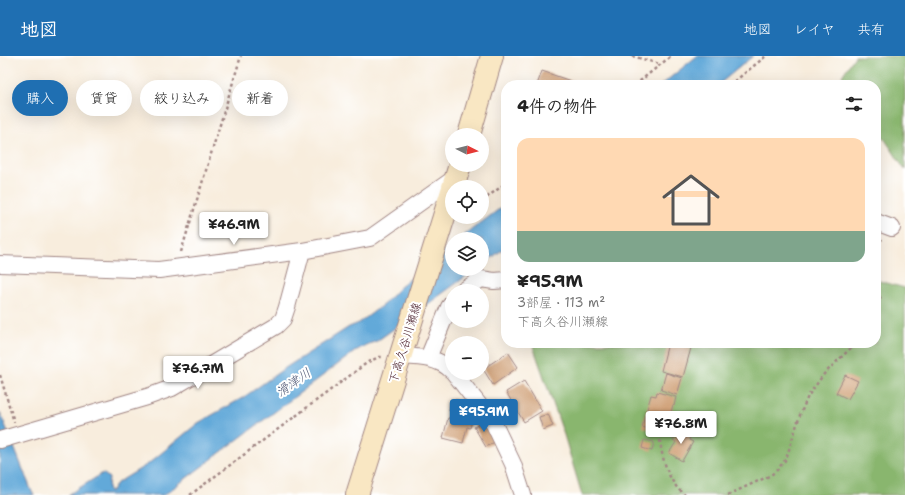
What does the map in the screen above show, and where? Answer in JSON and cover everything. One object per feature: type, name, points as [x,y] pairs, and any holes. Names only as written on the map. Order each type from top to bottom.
[{"type":"main road","points":[[471,128],[492,56]]},
{"type":"main road","name":"下高久谷川瀬線","points":[[357,495],[445,212]]},
{"type":"street","points":[[0,264],[159,270],[176,269],[302,251],[370,238],[445,187]]},
{"type":"street","points":[[881,224],[892,228]]},
{"type":"street","points":[[11,437],[147,397],[172,388],[276,326],[288,307],[302,251]]},
{"type":"street","points":[[474,284],[481,279],[501,280]]},
{"type":"street","points":[[428,358],[445,319]]},
{"type":"street","points":[[402,350],[445,365]]},
{"type":"street","points":[[459,380],[494,424],[513,464],[523,495]]},
{"type":"path","points":[[176,269],[241,56]]},
{"type":"path","points":[[632,56],[661,64]]},
{"type":"path","points":[[641,80],[670,56]]},
{"type":"path","points":[[736,80],[766,56]]},
{"type":"path","points":[[489,196],[501,188]]},
{"type":"path","points":[[728,495],[771,475],[777,470],[786,459],[800,414],[808,396],[824,374],[851,348]]},
{"type":"path","points":[[190,495],[368,362],[402,350]]},
{"type":"path","points":[[0,375],[11,437]]},
{"type":"path","points":[[660,440],[661,453],[667,469],[674,483],[685,495]]},
{"type":"green space","points":[[855,56],[905,56],[905,170],[881,134],[881,80],[845,80],[842,76]]},
{"type":"green space","points":[[881,281],[905,288],[905,495],[582,495],[564,435],[534,348],[881,348]]},
{"type":"water","points":[[697,56],[753,56],[724,80],[667,80]]},
{"type":"water","points":[[501,208],[501,251],[489,260],[489,232],[468,232],[479,224],[489,224],[489,217]]},
{"type":"water","name":"滑津川","points":[[445,251],[445,276],[466,276],[455,284],[445,284],[445,292],[377,341],[357,350],[164,495],[68,495],[103,473],[109,478],[108,489],[110,492],[117,483],[148,464],[198,423],[244,397],[282,370],[349,327],[359,323],[384,304],[399,288]]},
{"type":"water","points":[[0,412],[32,492],[34,495],[0,495]]},
{"type":"building","points":[[542,71],[568,80],[539,80]]},
{"type":"building","points":[[667,348],[691,348],[683,377],[661,371]]},
{"type":"building","points":[[508,352],[518,367],[493,385],[489,379],[489,365]]},
{"type":"building","points":[[666,373],[682,378],[677,395],[661,390]]},
{"type":"building","points":[[845,375],[858,381],[848,399],[836,393]]},
{"type":"building","points":[[524,381],[542,411],[524,422],[506,392]]},
{"type":"building","points":[[657,392],[676,397],[665,433],[642,427],[651,395],[656,396]]},
{"type":"building","points":[[452,399],[468,403],[467,409],[472,410],[471,415],[473,416],[470,428],[467,427],[463,443],[443,438],[448,418],[450,418],[451,411],[449,410]]},
{"type":"building","points":[[548,414],[553,426],[543,430],[539,417]]},
{"type":"building","points":[[481,417],[496,441],[486,447],[474,427],[478,425],[475,421]]},
{"type":"building","points":[[679,429],[691,435],[689,440],[693,442],[682,461],[669,453],[676,442],[673,440]]},
{"type":"building","points":[[644,440],[654,442],[652,451],[642,448]]}]
